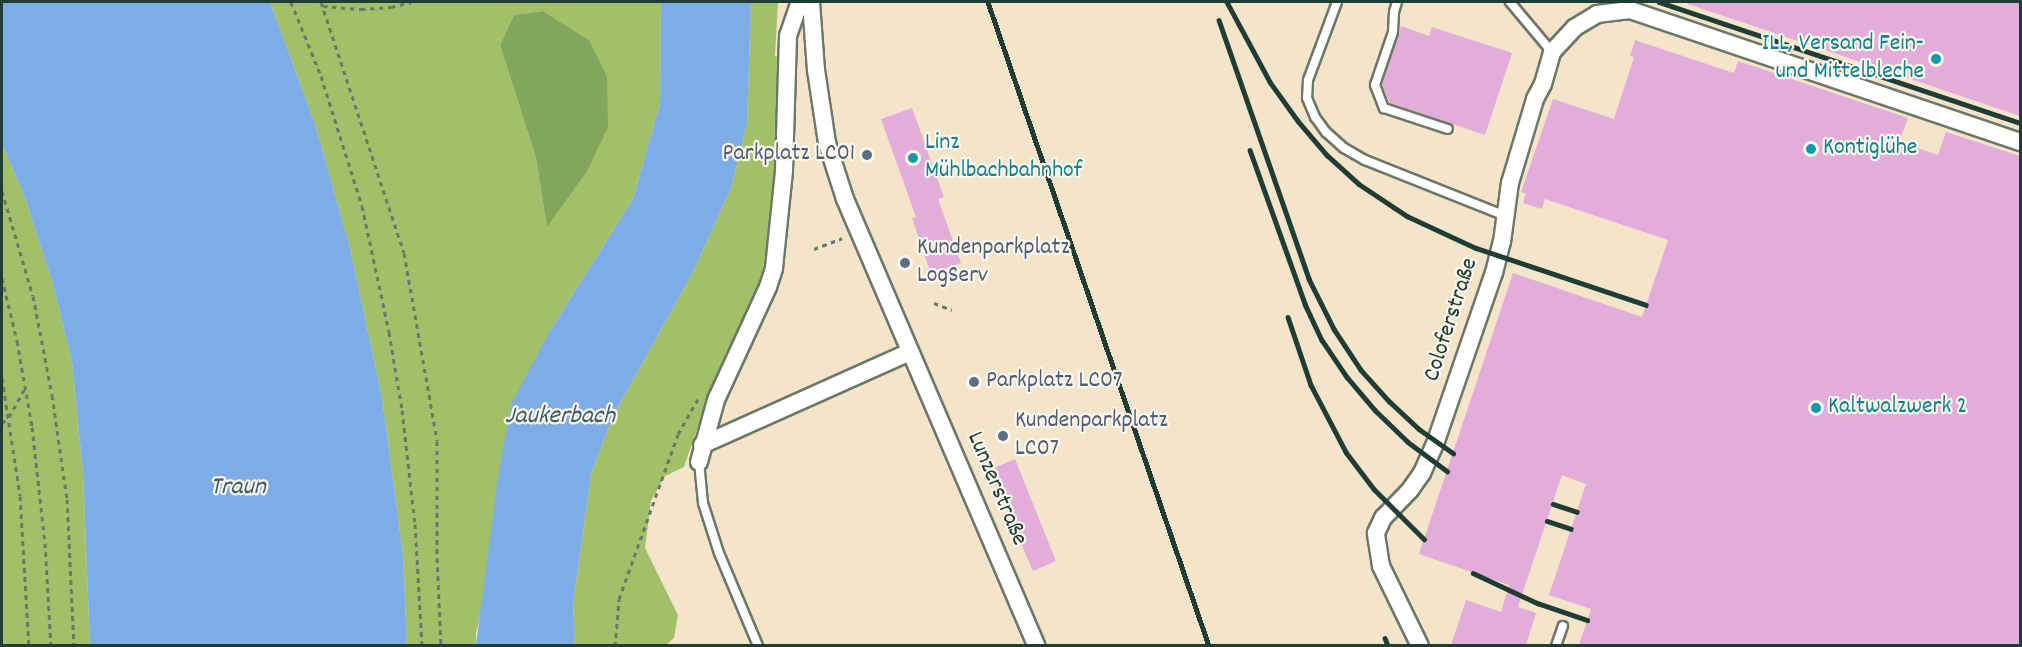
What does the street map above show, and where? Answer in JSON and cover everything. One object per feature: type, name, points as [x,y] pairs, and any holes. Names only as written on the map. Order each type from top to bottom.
[{"type":"street","points":[[699,462],[719,392],[768,287],[774,268],[784,171],[788,36],[800,2]]},
{"type":"street","name":"Lunzerstraße","points":[[811,2],[816,70],[833,164],[857,231],[1037,645]]},
{"type":"street","points":[[1552,52],[1574,28],[1597,14],[1630,10],[2020,142]]},
{"type":"street","name":"Coloferstraße","points":[[1420,645],[1381,566],[1376,533],[1383,518],[1410,490],[1429,458],[1494,273],[1518,151],[1552,52]]},
{"type":"street","points":[[702,445],[910,352]]},
{"type":"lane","points":[[1337,2],[1308,80],[1307,98],[1315,117],[1326,132],[1344,148],[1365,160],[1506,216]]},
{"type":"lane","points":[[1397,2],[1393,32],[1375,85],[1384,108],[1448,129]]},
{"type":"lane","points":[[1510,2],[1552,52]]},
{"type":"lane","points":[[699,462],[703,503],[719,553],[758,645]]},
{"type":"lane","points":[[1556,645],[1563,626]]},
{"type":"path","points":[[291,2],[321,76],[362,206],[389,332],[402,410],[415,524],[422,645]]},
{"type":"path","points":[[411,2],[391,7],[322,4],[404,254],[437,441],[437,558],[441,645]]},
{"type":"path","points":[[2,191],[33,296],[52,395],[67,499],[74,645]]},
{"type":"path","points":[[814,249],[842,238]]},
{"type":"path","points":[[2,278],[26,388],[39,479],[51,645]]},
{"type":"path","points":[[934,303],[952,310]]},
{"type":"path","points":[[2,378],[22,516],[29,645]]},
{"type":"path","points":[[2,423],[9,417],[26,388]]},
{"type":"path","points":[[615,645],[619,599],[648,525],[678,434],[700,394]]},
{"type":"green space","points":[[270,2],[661,2],[660,104],[633,199],[551,329],[476,633],[476,645],[407,645],[403,555],[382,397],[350,248],[315,124]],"holes":[[[543,11],[589,40],[547,226],[536,158],[500,45],[514,15]]]},
{"type":"green space","points":[[751,2],[778,2],[775,56],[781,58],[772,218],[762,275],[712,386],[684,467],[665,476],[651,501],[645,548],[678,615],[674,638],[666,645],[575,646],[573,605],[591,474],[613,416],[693,272],[731,188],[747,124]]},
{"type":"green space","points":[[543,11],[589,40],[607,77],[608,127],[587,171],[547,227],[536,158],[500,45],[514,15]]},
{"type":"green space","points":[[2,144],[24,195],[53,284],[72,362],[83,474],[90,645],[2,645]]},
{"type":"water","name":"Traun","points":[[2,2],[270,2],[315,124],[350,248],[382,397],[403,555],[407,645],[90,645],[83,474],[72,362],[53,284],[24,195],[2,144]]},
{"type":"water","name":"Jaukerbach","points":[[661,2],[751,2],[747,124],[731,188],[693,272],[613,416],[591,474],[573,605],[575,645],[476,645],[499,470],[512,402],[551,329],[633,199],[660,104]]},
{"type":"building","name":"ILL, Versand Fein- und Mittelbleche","points":[[1688,2],[2020,2],[2020,116],[1688,4]]},
{"type":"building","points":[[1401,26],[1429,36],[1432,27],[1512,53],[1485,135],[1390,103],[1382,85]]},
{"type":"building","name":"Kaltwalzwerk 2","points":[[1635,40],[1734,73],[1738,61],[1908,118],[1899,142],[1938,155],[1946,132],[2020,156],[2020,645],[1579,645],[1591,609],[1549,595],[1586,484],[1562,475],[1518,607],[1536,613],[1526,645],[1451,645],[1466,600],[1501,612],[1509,585],[1419,554],[1513,273],[1642,317],[1668,240],[1545,199],[1542,209],[1523,203],[1526,194],[1521,192],[1553,99],[1614,119],[1634,57],[1630,56]]},
{"type":"building","name":"Linz Mühlbachbahnhof","points":[[912,108],[944,197],[938,199],[961,263],[931,274],[912,218],[916,217],[881,119]]},
{"type":"building","points":[[1015,459],[1056,561],[1033,571],[989,470]]},
{"type":"railway","points":[[988,2],[1209,646]]},
{"type":"railway","points":[[1227,2],[1270,82],[1298,121],[1327,155],[1359,184],[1407,216],[1476,248],[1646,305]]},
{"type":"railway","points":[[1659,2],[2020,123]]},
{"type":"railway","points":[[1219,20],[1309,279],[1334,329],[1361,370],[1389,401],[1419,429],[1453,453]]},
{"type":"railway","points":[[1250,150],[1305,304],[1322,340],[1347,377],[1375,410],[1408,442],[1447,471]]},
{"type":"railway","points":[[1288,317],[1311,385],[1346,452],[1374,489],[1424,539]]},
{"type":"railway","points":[[1553,504],[1577,512]]},
{"type":"railway","points":[[1547,521],[1571,529]]},
{"type":"railway","points":[[1473,573],[1537,603],[1587,620]]},
{"type":"railway","points":[[1385,638],[1388,646]]},
{"type":"place","name":"ILL, Versand Fein- und Mittelbleche","points":[[1936,59]]},
{"type":"place","name":"Kontiglühe","points":[[1811,149]]},
{"type":"place","name":"Parkplatz LC01","points":[[867,155]]},
{"type":"place","name":"Linz Mühlbachbahnhof","points":[[913,158]]},
{"type":"place","name":"Kundenparkplatz LogServ","points":[[905,263]]},
{"type":"place","name":"Parkplatz LC07","points":[[974,382]]},
{"type":"place","name":"Kaltwalzwerk 2","points":[[1816,408]]},
{"type":"place","name":"Kundenparkplatz LC07","points":[[1003,436]]}]
